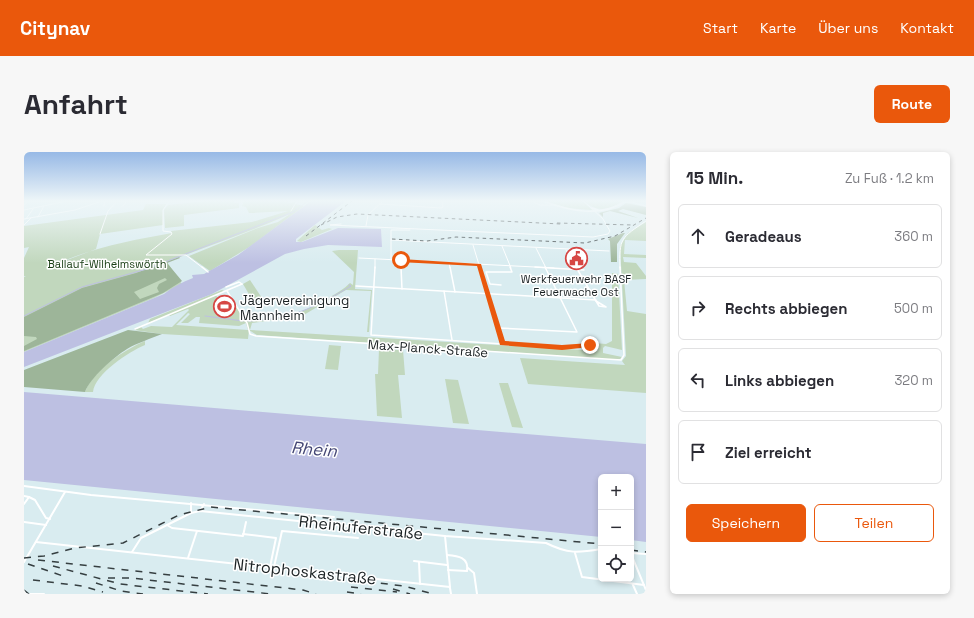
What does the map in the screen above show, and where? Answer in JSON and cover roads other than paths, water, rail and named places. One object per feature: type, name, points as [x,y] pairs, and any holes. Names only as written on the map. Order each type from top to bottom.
[{"type":"street","points":[[100,234],[104,222]]},
{"type":"street","points":[[163,222],[163,231],[171,232],[172,234],[146,255],[185,255],[208,272]]},
{"type":"street","points":[[366,226],[367,222]]},
{"type":"street","points":[[341,224],[598,236],[609,233],[610,229],[605,222]]},
{"type":"street","name":"Max-Planck-Straße","points":[[227,291],[247,323],[250,334],[256,336],[621,360],[624,355],[619,247],[625,235],[645,222]]},
{"type":"street","points":[[391,260],[392,229],[410,230]]},
{"type":"street","points":[[391,240],[609,251]]},
{"type":"street","points":[[473,244],[502,344]]},
{"type":"street","points":[[501,285],[490,284],[486,271],[512,271],[502,246]]},
{"type":"street","points":[[498,328],[577,332],[536,248]]},
{"type":"street","points":[[356,286],[596,301],[566,249]]},
{"type":"street","points":[[359,258],[584,270]]},
{"type":"street","points":[[375,259],[372,335],[562,348],[590,345],[589,342]]},
{"type":"street","points":[[401,260],[402,289]]},
{"type":"street","points":[[449,263],[455,292]]},
{"type":"street","points":[[136,329],[242,284],[239,282],[226,286]]},
{"type":"street","points":[[444,291],[452,340]]},
{"type":"street","points":[[24,486],[62,490],[65,492],[334,517]]},
{"type":"street","points":[[24,562],[65,492]]},
{"type":"street","points":[[24,496],[35,500],[46,518],[50,519]]},
{"type":"street","points":[[24,504],[29,497]]},
{"type":"street","points":[[191,503],[191,513]]},
{"type":"street","points":[[200,511],[204,504]]},
{"type":"street","name":"Rheinuferstraße","points":[[132,552],[138,540],[191,513],[200,511],[445,536],[465,536],[546,543],[560,550],[575,553],[598,549]]},
{"type":"street","points":[[24,522],[46,525]]},
{"type":"street","points":[[243,534],[246,522]]},
{"type":"street","points":[[167,525],[172,528],[243,536],[243,534],[279,538]]},
{"type":"street","points":[[274,568],[279,538],[283,530],[358,538]]},
{"type":"street","points":[[188,558],[198,531]]},
{"type":"street","points":[[445,536],[451,594]]},
{"type":"street","points":[[270,567],[276,538]]},
{"type":"street","name":"Nitrophoskastraße","points":[[36,542],[450,587]]},
{"type":"street","points":[[575,553],[582,577],[644,585]]},
{"type":"street","points":[[634,553],[646,554]]},
{"type":"street","points":[[447,555],[464,558],[468,568],[474,573],[477,594]]},
{"type":"street","points":[[634,560],[646,590]]},
{"type":"street","points":[[414,561],[448,565]]},
{"type":"street","points":[[419,562],[420,584]]},
{"type":"street","points":[[448,570],[464,572],[468,568]]},
{"type":"street","points":[[633,584],[637,594]]},
{"type":"street","points":[[26,594],[44,594]]},
{"type":"water","points":[[283,222],[319,222],[296,239],[296,242],[302,242],[338,228],[381,229],[382,247],[328,245],[285,254],[212,294],[24,367],[24,352],[164,294],[185,281],[193,278],[192,275],[204,274],[238,255]]},
{"type":"water","name":"Rhein","points":[[24,392],[646,444],[646,542],[634,540],[634,474],[598,474],[598,537],[24,480]]},
{"type":"waterway","points":[[24,316],[82,287],[147,269],[268,222]]},
{"type":"waterway","points":[[248,321],[277,318],[302,311],[351,286],[349,285]]},
{"type":"waterway","points":[[205,316],[243,321]]},
{"type":"railway","points":[[306,236],[325,222]]},
{"type":"railway","points":[[321,225],[328,222]]},
{"type":"railway","points":[[513,222],[561,224]]},
{"type":"railway","points":[[392,239],[427,241],[456,237],[585,243],[615,236],[640,222]]},
{"type":"railway","points":[[557,223],[633,225]]},
{"type":"railway","points":[[24,558],[44,556],[75,548],[123,543],[179,515],[211,507],[598,544]]},
{"type":"railway","points":[[634,550],[646,552]]},
{"type":"railway","points":[[38,560],[303,590],[316,594]]},
{"type":"railway","points":[[28,564],[63,576]]},
{"type":"railway","points":[[53,566],[120,584],[208,594]]},
{"type":"railway","points":[[108,578],[131,578],[271,594]]},
{"type":"railway","points":[[33,580],[82,586],[103,592]]},
{"type":"railway","points":[[353,580],[404,586],[433,594]]},
{"type":"railway","points":[[96,583],[121,591],[143,594]]},
{"type":"railway","points":[[351,587],[397,592]]},
{"type":"railway","points":[[393,589],[410,594]]},
{"type":"railway","points":[[24,590],[29,594]]},
{"type":"railway","points":[[347,592],[361,594]]},
{"type":"place","name":"Werkfeuerwehr BASF Feuerwache Ost","points":[[576,259]]},
{"type":"place","name":"Jägervereinigung Mannheim","points":[[224,307]]},
{"type":"park label","name":"Ballauf-Wilhelmswörth","points":[[107,264]]}]
